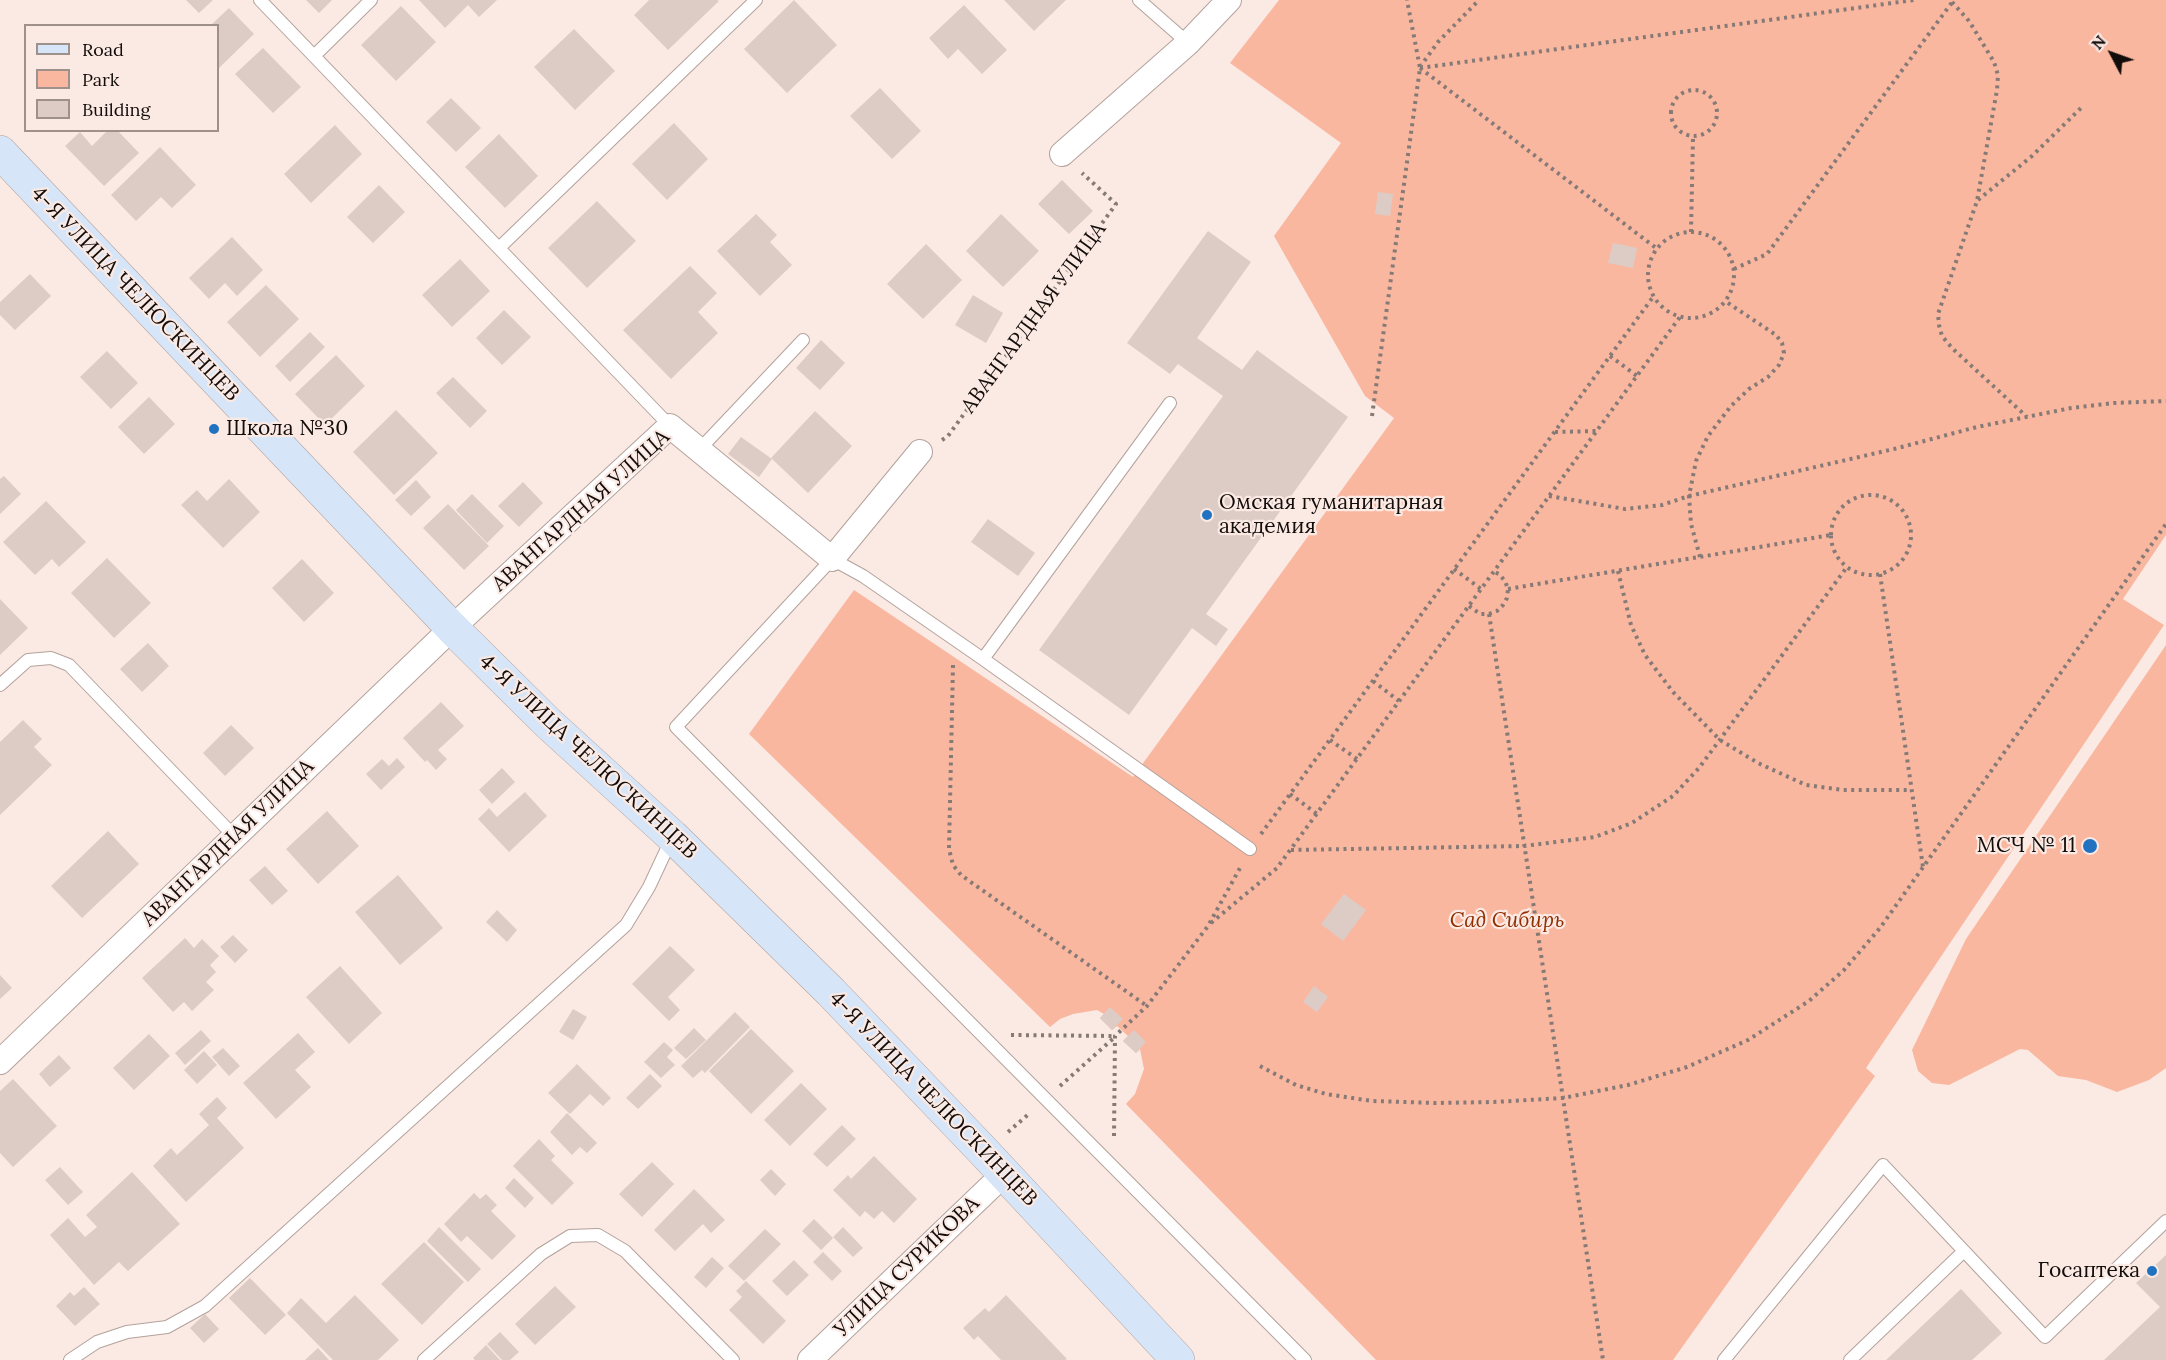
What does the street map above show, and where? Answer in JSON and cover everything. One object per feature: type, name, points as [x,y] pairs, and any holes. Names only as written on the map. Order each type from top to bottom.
[{"type":"main road","name":"4-Я УЛИЦА ЧЕЛЮСКИНЦЕВ","points":[[0,152],[452,628],[548,723],[672,836],[831,992],[1178,1360]]},
{"type":"street","points":[[1062,154],[1188,43],[1229,0]]},
{"type":"street","name":"АВАНГАРДНАЯ УЛИЦА","points":[[0,1062],[452,628],[670,426],[832,559]]},
{"type":"street","points":[[832,559],[920,453]]},
{"type":"street","name":"УЛИЦА СУРИКОВА","points":[[810,1360],[1004,1174]]},
{"type":"lane","points":[[260,0],[670,426]]},
{"type":"lane","points":[[314,56],[371,0]]},
{"type":"lane","points":[[499,248],[756,0]]},
{"type":"lane","points":[[1139,0],[1188,43]]},
{"type":"lane","points":[[699,450],[803,340]]},
{"type":"lane","points":[[983,659],[1170,403]]},
{"type":"lane","points":[[1250,849],[983,659],[863,576],[832,559],[676,727],[1300,1355],[1286,1360]]},
{"type":"lane","points":[[0,685],[28,660],[51,658],[69,665],[235,837]]},
{"type":"lane","points":[[70,1360],[97,1342],[127,1332],[166,1327],[205,1306],[626,925],[649,887],[672,836]]},
{"type":"lane","points":[[1724,1360],[1882,1165],[2045,1336],[2166,1221]]},
{"type":"lane","points":[[424,1360],[541,1254],[570,1236],[598,1234],[625,1251],[734,1360]]},
{"type":"lane","points":[[1850,1360],[1964,1251]]},
{"type":"path","points":[[1371,416],[1420,68],[1407,0]]},
{"type":"path","points":[[1420,68],[1438,42],[1479,0]]},
{"type":"path","points":[[1420,68],[1914,0]]},
{"type":"path","points":[[1734,269],[1767,254],[1952,1],[1969,21],[1994,62],[1998,75],[1977,201],[1938,314],[1939,325],[1942,336],[1952,348],[2027,417]]},
{"type":"path","points":[[1420,68],[1656,248]]},
{"type":"path","points":[[1695,89],[1713,98],[1717,108],[1717,118],[1712,128],[1704,135],[1693,136],[1683,134],[1675,127],[1671,117],[1671,107],[1684,91],[1695,89]]},
{"type":"path","points":[[1977,201],[2032,156],[2083,106]]},
{"type":"path","points":[[1691,232],[1693,136]]},
{"type":"path","name":"АВАНГАРДНАЯ УЛИЦА","points":[[920,453],[948,436],[1116,204],[1062,154]]},
{"type":"path","points":[[1685,232],[1702,232],[1717,240],[1728,253],[1734,269],[1733,286],[1725,301],[1713,313],[1696,318],[1680,317],[1664,310],[1653,297],[1647,281],[1648,264],[1656,248],[1669,237],[1685,232]]},
{"type":"path","points":[[981,1035],[1115,1036],[1147,1006],[1208,926],[1250,849],[1653,297]]},
{"type":"path","points":[[1700,557],[1691,524],[1689,496],[1696,461],[1708,436],[1731,406],[1779,365],[1784,353],[1782,343],[1776,335],[1725,301]]},
{"type":"path","points":[[1208,926],[1277,868],[1291,850],[1680,317]]},
{"type":"path","points":[[1610,356],[1637,376]]},
{"type":"path","points":[[1549,496],[1625,509],[1662,505],[1689,496],[1894,449],[1977,427],[2114,403],[2166,401]]},
{"type":"path","points":[[1554,432],[1596,431]]},
{"type":"path","points":[[1873,494],[1896,503],[1908,519],[1911,537],[1902,561],[1892,569],[1880,574],[1868,575],[1847,567],[1838,558],[1831,534],[1833,522],[1839,510],[1848,501],[1873,494]]},
{"type":"path","points":[[1260,1066],[1296,1085],[1326,1094],[1372,1101],[1436,1103],[1563,1098],[1628,1085],[1687,1067],[1748,1040],[1809,1001],[1844,970],[1880,928],[2166,524]]},
{"type":"path","points":[[1508,589],[1831,534]]},
{"type":"path","points":[[1291,850],[1524,846],[1595,837],[1632,823],[1673,796],[1699,768],[1847,567]]},
{"type":"path","points":[[1454,569],[1481,589]]},
{"type":"path","points":[[1618,570],[1631,625],[1645,655],[1673,692],[1720,740],[1758,763],[1806,784],[1843,790],[1911,790]]},
{"type":"path","points":[[1468,606],[1480,614],[1489,614],[1497,611],[1503,605],[1508,589],[1505,580],[1494,572]]},
{"type":"path","points":[[1880,574],[1923,868]]},
{"type":"path","points":[[1489,614],[1603,1360]]},
{"type":"path","points":[[954,662],[949,849],[953,866],[960,875],[1147,1006]]},
{"type":"path","points":[[1373,681],[1400,701]]},
{"type":"path","points":[[1330,740],[1357,759]]},
{"type":"path","points":[[1290,794],[1317,814]]},
{"type":"path","points":[[1113,1167],[1115,1036]]},
{"type":"green space","name":"Сад Сибирь","points":[[1279,0],[2166,0],[2166,535],[2123,599],[2164,625],[1866,1068],[1875,1076],[1673,1360],[1376,1360],[1126,1104],[1135,1094],[1144,1069],[1140,1049],[1136,1053],[1123,1041],[1128,1036],[1117,1026],[1112,1030],[1100,1018],[1104,1014],[1097,1010],[1073,1014],[1060,1019],[1050,1027],[749,734],[854,590],[1133,777],[1394,418],[1365,396],[1274,236],[1341,143],[1230,63]]},
{"type":"green space","points":[[2166,645],[2166,1068],[2149,1080],[2117,1092],[2086,1080],[2058,1076],[2028,1050],[2020,1049],[1949,1085],[1932,1083],[1918,1071],[1912,1050],[1966,939]]},
{"type":"building","points":[[186,0],[213,0],[199,13]]},
{"type":"building","points":[[306,0],[332,0],[319,13]]},
{"type":"building","points":[[419,0],[497,0],[479,17],[468,5],[445,28]]},
{"type":"building","points":[[649,0],[719,1],[668,50],[634,15]]},
{"type":"building","points":[[794,0],[837,45],[787,93],[744,49]]},
{"type":"building","points":[[1004,0],[1066,0],[1034,31]]},
{"type":"building","points":[[964,5],[1007,50],[982,74],[958,49],[948,59],[929,38]]},
{"type":"building","points":[[401,6],[436,42],[396,81],[361,45]]},
{"type":"building","points":[[229,8],[254,34],[219,68],[219,24],[212,24]]},
{"type":"building","points":[[574,29],[615,71],[575,110],[534,67]]},
{"type":"building","points":[[263,48],[301,87],[273,113],[235,74]]},
{"type":"building","points":[[880,88],[921,131],[892,159],[850,116]]},
{"type":"building","points":[[451,98],[481,128],[456,152],[426,122]]},
{"type":"building","points":[[674,123],[708,159],[667,200],[632,164]]},
{"type":"building","points":[[335,125],[362,154],[311,203],[284,174]]},
{"type":"building","points":[[80,132],[92,146],[106,132],[119,132],[139,153],[104,186],[65,146]]},
{"type":"building","points":[[499,134],[538,176],[505,208],[465,167]]},
{"type":"building","points":[[160,147],[196,185],[172,208],[161,197],[136,221],[111,195]]},
{"type":"building","points":[[1062,180],[1093,211],[1069,234],[1038,204]]},
{"type":"building","points":[[379,185],[405,212],[373,243],[347,217]]},
{"type":"building","points":[[1378,192],[1393,194],[1390,216],[1375,214]]},
{"type":"building","points":[[597,201],[636,241],[587,288],[548,248]]},
{"type":"building","points":[[756,214],[777,235],[770,242],[792,265],[760,296],[717,251]]},
{"type":"building","points":[[1001,214],[1039,251],[1003,287],[966,251]]},
{"type":"building","name":"Омская гуманитарная академия","points":[[1208,231],[1251,262],[1197,338],[1242,370],[1257,350],[1348,417],[1206,614],[1228,629],[1216,646],[1192,628],[1129,715],[1039,650],[1223,396],[1178,364],[1170,374],[1127,343]]},
{"type":"building","points":[[232,237],[263,270],[237,296],[225,283],[209,299],[189,278]]},
{"type":"building","points":[[1613,243],[1637,248],[1633,268],[1608,263]]},
{"type":"building","points":[[926,244],[962,280],[923,319],[887,284]]},
{"type":"building","points":[[460,259],[490,291],[452,327],[422,295]]},
{"type":"building","points":[[690,266],[717,293],[698,312],[718,333],[671,379],[623,330]]},
{"type":"building","points":[[30,274],[51,296],[15,330],[0,315],[0,302]]},
{"type":"building","points":[[266,285],[299,319],[260,357],[227,322]]},
{"type":"building","points":[[973,295],[1003,313],[986,343],[955,325]]},
{"type":"building","points":[[504,310],[531,337],[502,365],[476,338]]},
{"type":"building","points":[[310,332],[325,347],[290,382],[275,366]]},
{"type":"building","points":[[821,340],[845,363],[820,390],[796,368]]},
{"type":"building","points":[[107,351],[138,383],[111,409],[80,377]]},
{"type":"building","points":[[336,355],[365,386],[325,425],[295,394]]},
{"type":"building","points":[[453,377],[487,411],[470,428],[436,393]]},
{"type":"building","points":[[149,397],[175,424],[144,454],[118,427]]},
{"type":"building","points":[[396,410],[438,453],[394,495],[353,452]]},
{"type":"building","points":[[815,411],[852,446],[808,493],[771,458]]},
{"type":"building","points":[[741,437],[772,459],[759,477],[728,454]]},
{"type":"building","points":[[4,476],[21,494],[0,514],[0,479]]},
{"type":"building","points":[[229,479],[260,512],[223,548],[181,505],[197,490],[207,501]]},
{"type":"building","points":[[416,480],[431,497],[411,516],[395,500]]},
{"type":"building","points":[[523,482],[543,503],[519,527],[498,506]]},
{"type":"building","points":[[472,494],[504,526],[487,543],[456,510]]},
{"type":"building","points":[[46,501],[86,542],[59,567],[52,559],[35,575],[3,542]]},
{"type":"building","points":[[448,504],[489,546],[464,570],[423,528]]},
{"type":"building","points":[[988,519],[1035,553],[1018,576],[971,542]]},
{"type":"building","points":[[107,558],[151,603],[114,638],[71,593]]},
{"type":"building","points":[[302,559],[334,593],[304,622],[272,588]]},
{"type":"building","points":[[0,599],[28,628],[0,655]]},
{"type":"building","points":[[148,643],[169,666],[142,692],[120,669]]},
{"type":"building","points":[[441,702],[464,726],[438,750],[447,759],[436,770],[427,760],[425,762],[403,738]]},
{"type":"building","points":[[23,720],[42,739],[34,747],[52,765],[0,815],[0,742]]},
{"type":"building","points":[[231,725],[254,748],[225,776],[203,753]]},
{"type":"building","points":[[397,758],[405,767],[381,790],[366,774],[382,759],[389,766]]},
{"type":"building","points":[[502,768],[515,782],[492,804],[479,790]]},
{"type":"building","points":[[525,792],[547,816],[509,852],[478,819],[489,808],[497,817]]},
{"type":"building","points":[[327,811],[359,846],[318,884],[286,849]]},
{"type":"building","points":[[108,831],[139,864],[82,918],[51,886]]},
{"type":"building","points":[[265,866],[288,891],[272,905],[249,880]]},
{"type":"building","points":[[398,875],[443,928],[400,965],[355,912]]},
{"type":"building","points":[[1344,894],[1366,910],[1343,941],[1321,924]]},
{"type":"building","points":[[497,910],[517,930],[507,942],[486,922]]},
{"type":"building","points":[[233,935],[248,950],[235,963],[220,947]]},
{"type":"building","points":[[185,938],[194,948],[202,939],[219,956],[210,965],[216,972],[206,982],[214,990],[192,1011],[184,1002],[173,1012],[142,978]]},
{"type":"building","points":[[670,946],[695,970],[668,997],[680,1010],[669,1021],[632,984]]},
{"type":"building","points":[[340,966],[382,1013],[349,1044],[306,997]]},
{"type":"building","points":[[0,975],[12,988],[0,999]]},
{"type":"building","points":[[1314,986],[1328,997],[1317,1012],[1303,1002]]},
{"type":"building","points":[[1110,1007],[1123,1019],[1112,1030],[1100,1018]]},
{"type":"building","points":[[573,1009],[587,1017],[573,1040],[559,1032]]},
{"type":"building","points":[[735,1012],[750,1027],[705,1073],[702,1070],[693,1078],[681,1066]]},
{"type":"building","points":[[694,1028],[706,1040],[686,1059],[674,1048]]},
{"type":"building","points":[[751,1029],[794,1071],[751,1114],[709,1071]]},
{"type":"building","points":[[201,1030],[211,1041],[185,1065],[175,1053]]},
{"type":"building","points":[[1134,1030],[1146,1042],[1136,1053],[1123,1041]]},
{"type":"building","points":[[298,1033],[315,1052],[295,1070],[311,1087],[276,1119],[243,1083]]},
{"type":"building","points":[[149,1034],[170,1056],[134,1090],[113,1068]]},
{"type":"building","points":[[664,1042],[673,1050],[667,1057],[675,1065],[661,1078],[644,1062]]},
{"type":"building","points":[[223,1048],[240,1066],[229,1076],[212,1057]]},
{"type":"building","points":[[204,1051],[217,1065],[197,1084],[184,1070]]},
{"type":"building","points":[[59,1055],[71,1068],[50,1087],[39,1074]]},
{"type":"building","points":[[577,1064],[611,1098],[603,1106],[590,1094],[570,1114],[548,1093]]},
{"type":"building","points":[[650,1074],[662,1086],[638,1109],[626,1098]]},
{"type":"building","points":[[13,1079],[57,1126],[13,1167],[0,1153],[0,1091]]},
{"type":"building","points":[[801,1083],[827,1109],[790,1146],[764,1120]]},
{"type":"building","points":[[217,1097],[227,1108],[217,1118],[244,1148],[186,1202],[153,1166],[171,1148],[177,1155],[209,1125],[199,1114]]},
{"type":"building","points":[[567,1113],[597,1143],[587,1153],[580,1147],[572,1155],[550,1132]]},
{"type":"building","points":[[842,1125],[856,1139],[827,1167],[813,1154]]},
{"type":"building","points":[[539,1139],[555,1156],[551,1160],[574,1183],[552,1205],[513,1166]]},
{"type":"building","points":[[874,1156],[917,1199],[894,1223],[882,1211],[874,1219],[865,1211],[860,1217],[833,1190],[848,1175],[851,1179]]},
{"type":"building","points":[[652,1162],[674,1184],[642,1217],[619,1194]]},
{"type":"building","points":[[60,1167],[83,1192],[68,1205],[45,1180]]},
{"type":"building","points":[[771,1169],[786,1184],[775,1196],[760,1180]]},
{"type":"building","points":[[132,1172],[180,1224],[128,1271],[119,1262],[94,1285],[50,1235],[68,1218],[85,1237],[97,1227],[86,1215]]},
{"type":"building","points":[[514,1178],[534,1198],[525,1208],[505,1188]]},
{"type":"building","points":[[694,1189],[725,1220],[711,1233],[703,1224],[675,1251],[654,1230]]},
{"type":"building","points":[[474,1193],[480,1199],[486,1194],[497,1205],[491,1211],[516,1236],[492,1260],[467,1236],[461,1242],[444,1224]]},
{"type":"building","points":[[814,1219],[833,1238],[821,1250],[802,1231]]},
{"type":"building","points":[[439,1227],[481,1269],[468,1282],[427,1241]]},
{"type":"building","points":[[843,1227],[863,1248],[853,1257],[833,1237]]},
{"type":"building","points":[[765,1229],[781,1244],[744,1281],[728,1266]]},
{"type":"building","points":[[424,1242],[464,1282],[422,1325],[381,1284]]},
{"type":"building","points":[[823,1252],[842,1271],[832,1281],[813,1262]]},
{"type":"building","points":[[2166,1255],[2166,1360],[2104,1360],[2160,1307],[2136,1283]]},
{"type":"building","points":[[712,1257],[724,1268],[706,1288],[694,1277]]},
{"type":"building","points":[[794,1260],[809,1275],[787,1296],[772,1281]]},
{"type":"building","points":[[250,1278],[286,1315],[265,1335],[229,1298]]},
{"type":"building","points":[[746,1281],[786,1321],[763,1344],[729,1310],[742,1297],[736,1291]]},
{"type":"building","points":[[555,1286],[576,1307],[535,1345],[515,1324]]},
{"type":"building","points":[[84,1287],[100,1304],[75,1326],[56,1306],[70,1292],[74,1296]]},
{"type":"building","points":[[1961,1289],[2002,1333],[1972,1360],[1886,1360]]},
{"type":"building","points":[[355,1295],[399,1340],[378,1360],[333,1360],[287,1313],[301,1298],[326,1323]]},
{"type":"building","points":[[1006,1295],[1067,1359],[1001,1360],[978,1336],[974,1340],[963,1328],[985,1308],[989,1312]]},
{"type":"building","points":[[205,1314],[219,1329],[204,1343],[190,1328]]},
{"type":"building","points":[[500,1332],[519,1352],[510,1360],[502,1360],[487,1344]]},
{"type":"building","points":[[486,1345],[500,1360],[475,1360],[473,1358]]},
{"type":"building","points":[[318,1348],[329,1360],[305,1360]]},
{"type":"place","name":"Школа №30","points":[[214,429]]},
{"type":"place","name":"Омская гуманитарная академия","points":[[1207,515]]},
{"type":"place","name":"МСЧ № 11","points":[[2090,846]]},
{"type":"place","name":"Госаптека","points":[[2152,1271]]}]
